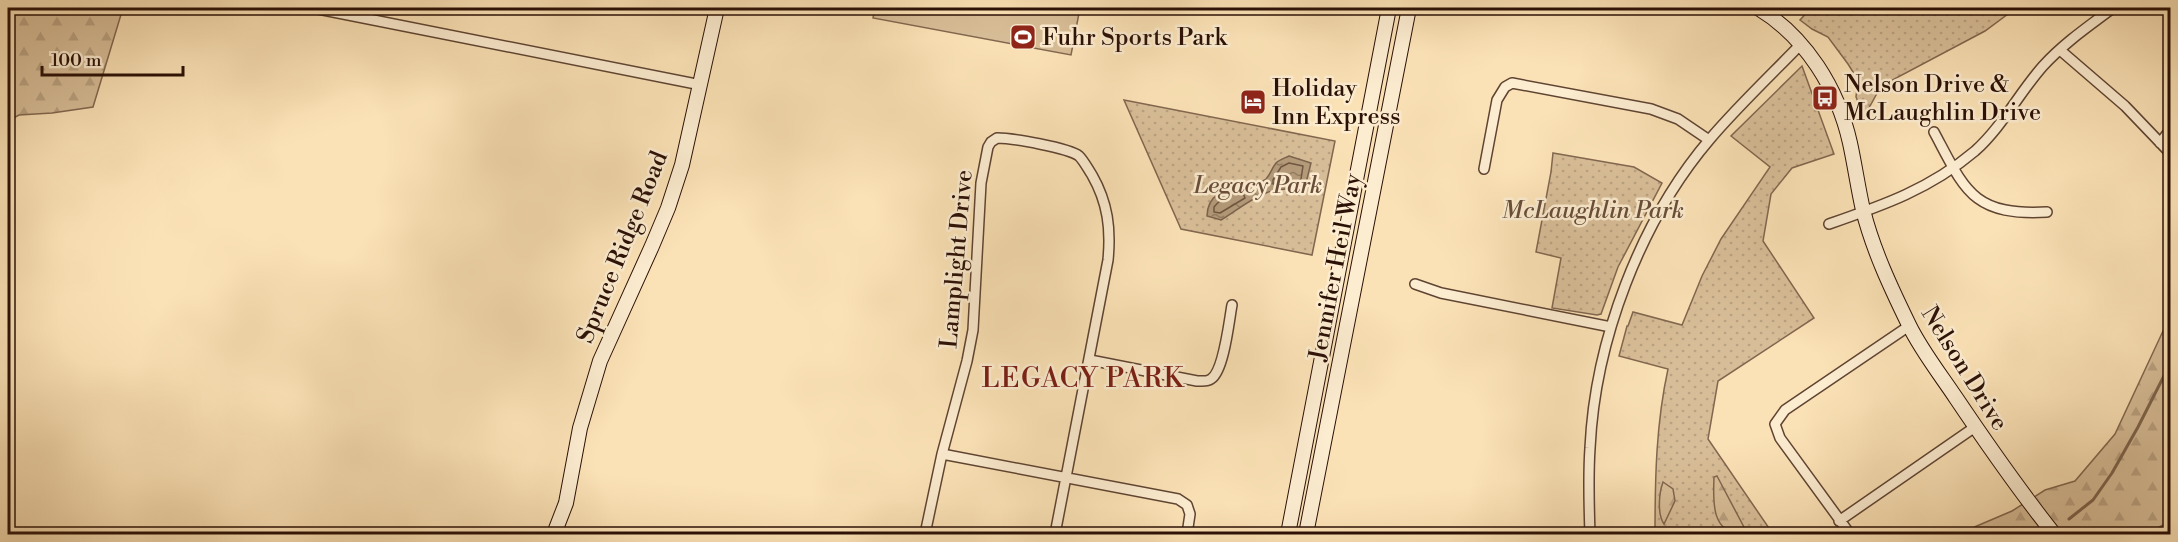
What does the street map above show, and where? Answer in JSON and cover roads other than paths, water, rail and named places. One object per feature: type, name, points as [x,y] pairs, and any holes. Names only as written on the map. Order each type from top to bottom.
[{"type":"street","points":[[313,8],[701,85]]},
{"type":"street","name":"Spruce Ridge Road","points":[[565,534],[566,503],[580,428],[590,393],[613,330],[668,208],[682,165],[717,8]]},
{"type":"street","name":"Jennifer Heil Way","points":[[1288,534],[1389,8]]},
{"type":"street","name":"Jennifer Heil Way","points":[[1306,534],[1409,8]]},
{"type":"street","name":"Nelson Drive","points":[[1758,8],[1785,28],[1801,44],[1823,75],[1840,107],[1850,142],[1864,212],[1883,269],[1909,326],[1976,428],[2028,502],[2054,534]]},
{"type":"street","points":[[1829,224],[1907,195],[1934,182],[1953,168],[1988,137],[2042,67],[2114,8]]},
{"type":"street","points":[[1590,534],[1591,430],[1595,398],[1611,327],[1630,274],[1649,232],[1672,191],[1708,140],[1801,44]]},
{"type":"street","points":[[2060,50],[2110,92],[2170,153]]},
{"type":"street","points":[[1484,169],[1497,100],[1505,87],[1512,83],[1657,111],[1678,119],[1708,140]]},
{"type":"street","points":[[2160,143],[2170,130]]},
{"type":"street","points":[[1934,132],[1969,192],[1986,204],[2028,213],[2047,212]]},
{"type":"street","name":"Lamplight Drive","points":[[925,534],[973,330],[981,183],[988,147],[997,138],[1074,153],[1080,157],[1103,196],[1109,221],[1111,237],[1108,260],[1055,534]]},
{"type":"street","points":[[1415,284],[1441,293],[1611,327]]},
{"type":"street","points":[[1090,360],[1204,382],[1212,378],[1220,365],[1232,305]]},
{"type":"street","points":[[1850,534],[1780,438],[1775,424],[1785,410],[1909,326]]},
{"type":"street","points":[[1839,520],[1976,428]]},
{"type":"street","points":[[942,454],[1182,501],[1187,505],[1190,514],[1187,534]]},
{"type":"street","name":"Spruce Ridge Road","points":[[554,534],[566,503]]},
{"type":"water","points":[[1289,156],[1311,163],[1306,183],[1295,188],[1271,191],[1221,220],[1207,216],[1209,205],[1214,197],[1266,179],[1276,163]]},
{"type":"waterway","points":[[2069,519],[2093,500],[2112,473],[2170,364]]},
{"type":"place","name":"Fuhr Sports Park","points":[[1023,37]]},
{"type":"place","name":"Nelson Drive & McLaughlin Drive","points":[[1825,98]]},
{"type":"place","name":"Holiday Inn Express","points":[[1253,102]]},
{"type":"district","name":"LEGACY PARK","points":[[1083,378]]},
{"type":"park label","name":"Legacy Park","points":[[1258,185]]},
{"type":"park label","name":"McLaughlin Park","points":[[1593,210]]}]
